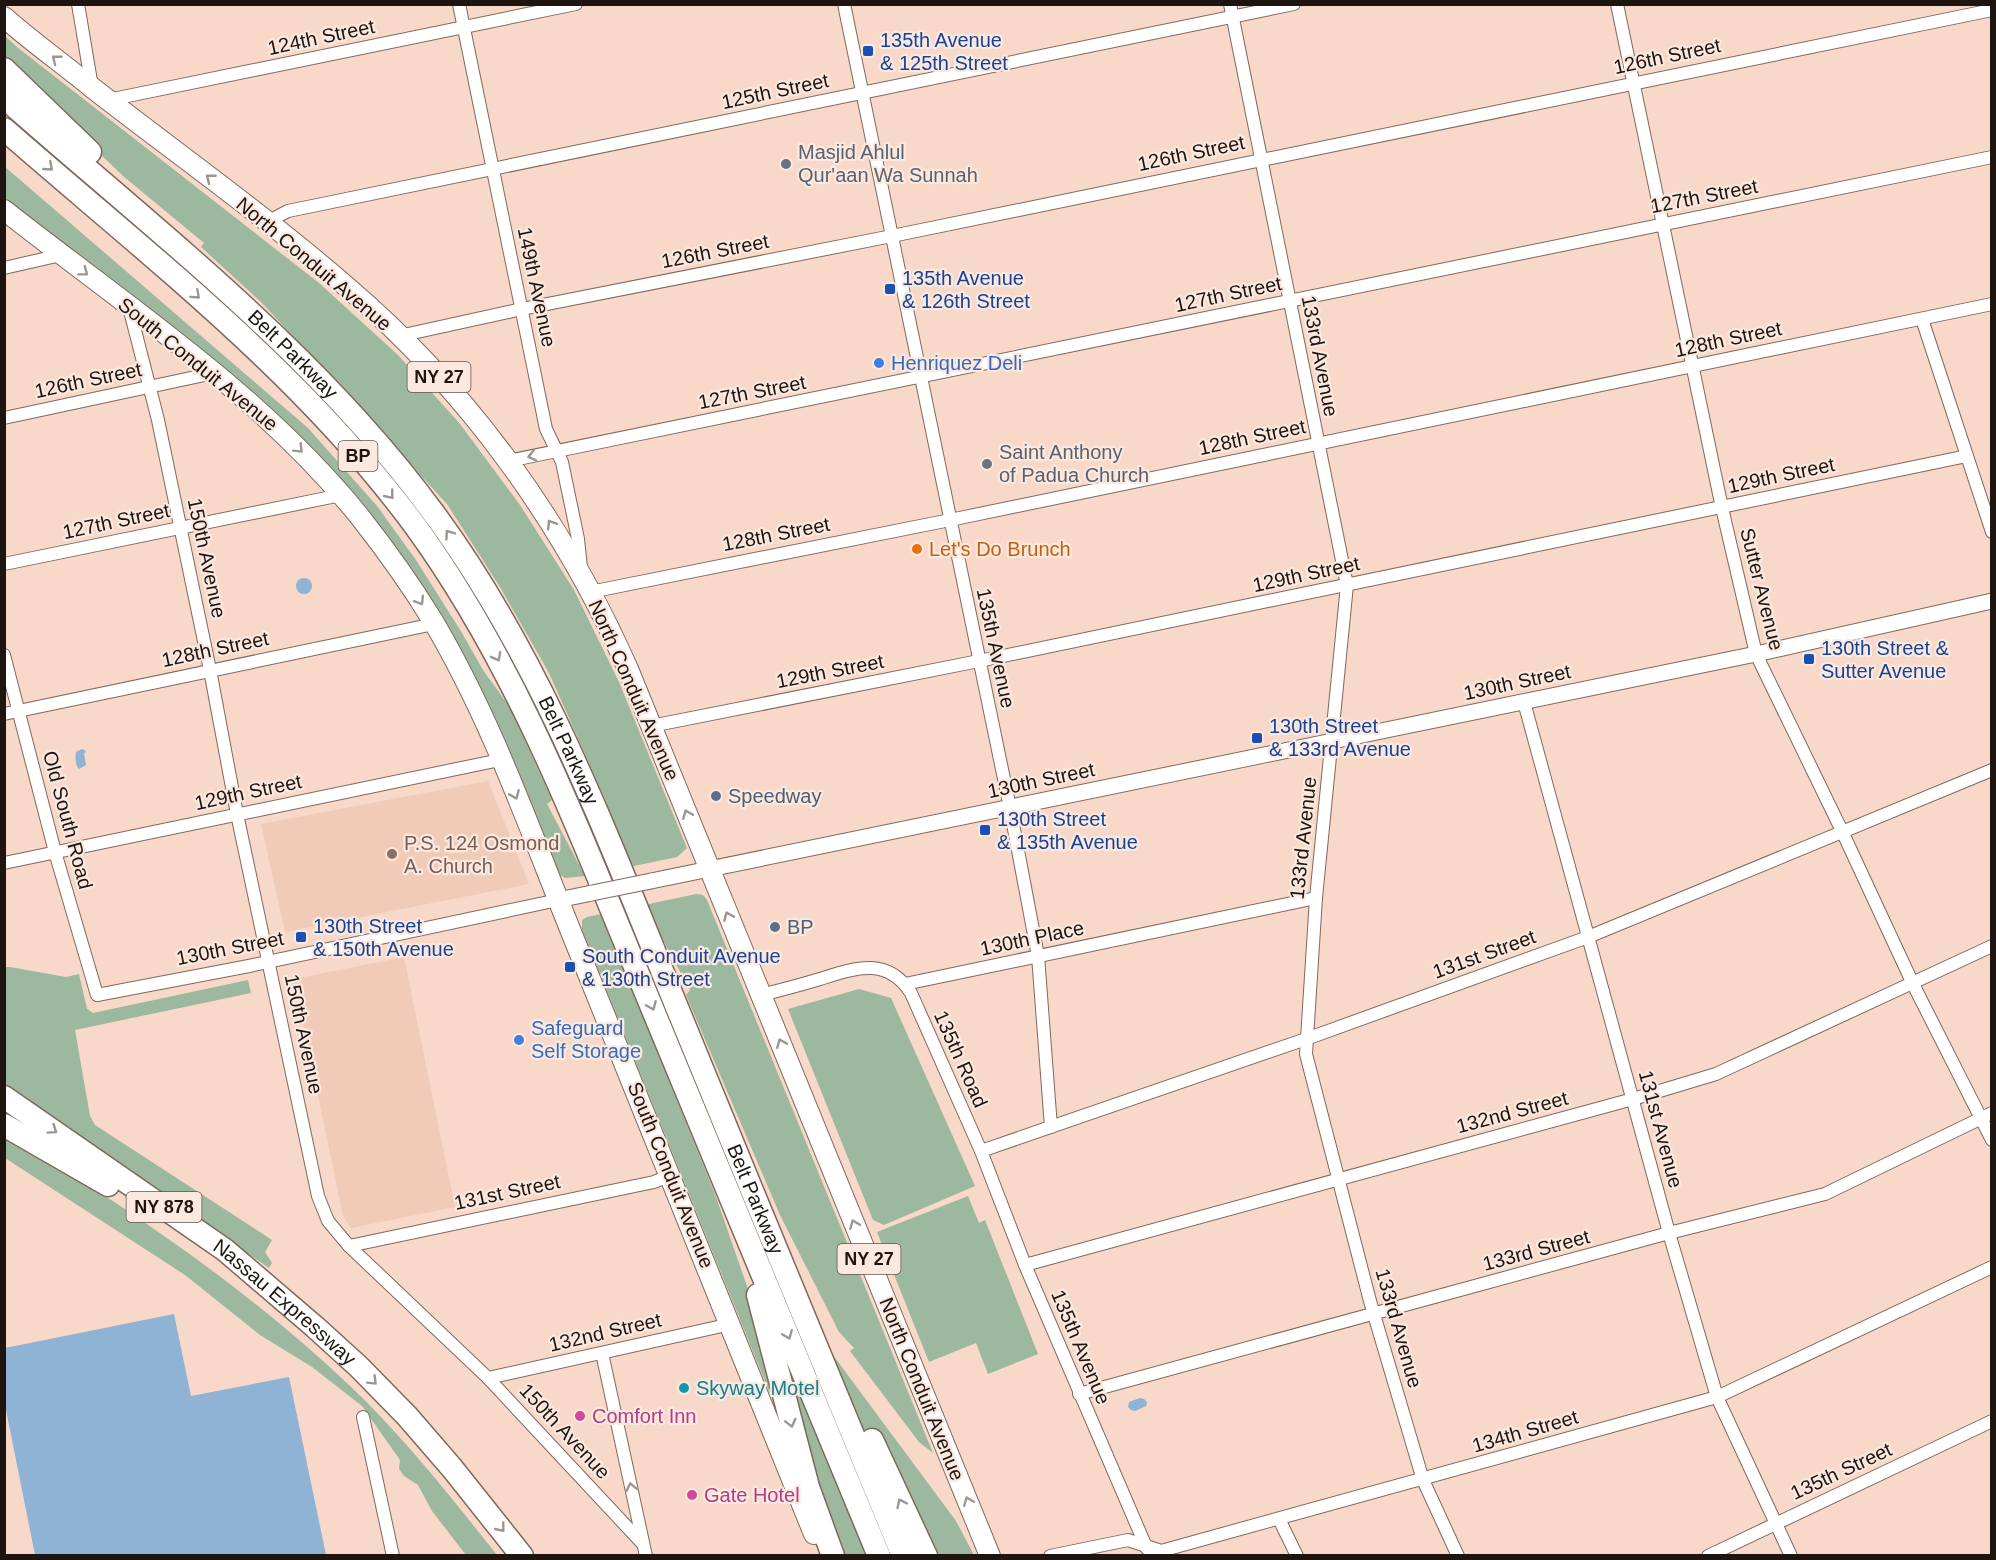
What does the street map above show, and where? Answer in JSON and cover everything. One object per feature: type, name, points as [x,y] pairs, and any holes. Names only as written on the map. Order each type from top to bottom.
[{"type":"highway","points":[[4,69],[72,136],[162,217],[256,318]]},
{"type":"highway","name":"Belt Parkway","points":[[4,97],[256,318],[339,401],[388,455],[439,520],[486,591],[520,652],[574,762],[903,1556]]},
{"type":"highway","name":"Belt Parkway","points":[[4,129],[186,285],[298,392],[388,491],[448,573],[498,659],[556,780],[879,1556]]},
{"type":"highway","points":[[691,1043],[742,1131],[875,1447],[926,1556]]},
{"type":"highway","name":"Nassau Expressway","points":[[4,1097],[225,1250],[315,1327],[359,1367],[407,1416],[522,1556]]},
{"type":"highway","points":[[4,1125],[117,1190],[315,1327]]},
{"type":"highway","points":[[734,1203],[808,1487],[833,1556]]},
{"type":"main road","name":"North Conduit Avenue","points":[[4,17],[348,287],[399,336],[457,398],[508,462],[542,510],[586,584],[619,650],[990,1556]]},
{"type":"main road","name":"South Conduit Avenue","points":[[4,210],[214,373],[276,427],[341,495],[399,569],[434,624],[468,686],[500,760],[671,1175],[823,1556]]},
{"type":"street","points":[[78,4],[92,87]]},
{"type":"street","name":"149th Avenue","points":[[459,4],[546,429],[562,462],[586,584]]},
{"type":"street","name":"124th Street","points":[[108,100],[576,4]]},
{"type":"street","name":"135th Avenue","points":[[844,4],[1010,808],[1038,956],[1051,1127]]},
{"type":"street","name":"133rd Avenue","points":[[1230,4],[1347,585],[1316,898],[1306,1054],[1374,1314],[1423,1480],[1458,1556]]},
{"type":"street","name":"125th Street","points":[[267,222],[288,211],[1294,4]]},
{"type":"street","name":"Sutter Avenue","points":[[1617,4],[1722,508],[1756,654],[1913,984],[1986,1116],[1992,1140]]},
{"type":"street","name":"126th Street","points":[[399,336],[1992,10]]},
{"type":"street","name":"127th Street","points":[[508,462],[1992,158]]},
{"type":"street","points":[[4,268],[61,255]]},
{"type":"street","name":"128th Street","points":[[586,584],[950,520],[1992,304]]},
{"type":"street","name":"150th Avenue","points":[[129,307],[158,420],[268,962],[318,1196],[327,1221],[350,1246],[488,1378],[645,1550]]},
{"type":"street","points":[[1922,319],[1992,532]]},
{"type":"street","name":"126th Street","points":[[4,418],[214,373]]},
{"type":"street","name":"129th Street","points":[[651,726],[979,661],[1967,456]]},
{"type":"street","name":"127th Street","points":[[4,564],[341,495]]},
{"type":"street","name":"130th Street","points":[[97,995],[268,962],[558,900],[1756,654],[1992,601]]},
{"type":"street","name":"128th Street","points":[[4,714],[434,624]]},
{"type":"street","name":"Old South Road","points":[[4,655],[55,852],[97,995]]},
{"type":"street","name":"131st Avenue","points":[[1524,702],[1669,1233],[1717,1396],[1791,1556]]},
{"type":"street","name":"129th Street","points":[[4,863],[500,760]]},
{"type":"street","name":"131st Street","points":[[981,1151],[1306,1039],[1588,937],[1992,770]]},
{"type":"street","name":"130th Place","points":[[905,984],[1316,898]]},
{"type":"street","name":"132nd Street","points":[[1025,1265],[1633,1099],[1716,1074],[1992,946]]},
{"type":"street","points":[[761,995],[856,969],[883,970],[900,978],[905,984]]},
{"type":"street","name":"135th Road","points":[[905,984],[981,1151]]},
{"type":"street","name":"133rd Street","points":[[1079,1394],[1669,1233],[1825,1194],[1986,1116]]},
{"type":"street","name":"135th Avenue","points":[[981,1151],[1025,1265],[1148,1551]]},
{"type":"street","name":"131st Street","points":[[350,1246],[654,1182],[671,1175]]},
{"type":"street","name":"134th Street","points":[[1050,1556],[1122,1540],[1128,1540],[1148,1551],[1161,1551],[1423,1480],[1717,1396],[1992,1267]]},
{"type":"street","name":"132nd Street","points":[[488,1378],[731,1324]]},
{"type":"street","points":[[602,1353],[645,1550]]},
{"type":"street","points":[[363,1418],[393,1556]]},
{"type":"street","name":"135th Street","points":[[1708,1556],[1992,1421]]},
{"type":"street","points":[[1280,1519],[1297,1556]]},
{"type":"shaded area","name":"P.S. 124 Osmond A. Church","points":[[488,781],[529,884],[285,932],[261,824]]},
{"type":"shaded area","points":[[404,957],[455,1207],[351,1228],[343,1216],[294,979]]},
{"type":"green space","points":[[4,35],[319,283],[398,355],[460,424],[520,505],[574,590],[619,682],[687,848],[677,857],[629,867],[604,797],[549,673],[500,587],[447,504],[262,303],[201,247],[204,243],[123,176],[5,62]]},
{"type":"green space","points":[[4,166],[308,428],[377,506],[416,560],[483,670],[509,706],[552,800],[547,804],[585,876],[565,878],[559,874],[487,702],[453,638],[409,567],[370,516],[301,437],[245,387],[5,201]]},
{"type":"green space","points":[[696,894],[703,895],[707,900],[933,1453],[919,1442],[850,1351],[854,1348],[839,1332],[780,1215],[686,995],[690,990],[644,905]]},
{"type":"green space","points":[[601,914],[715,1194],[757,1315],[782,1423],[582,930],[582,920]]},
{"type":"green space","points":[[5,967],[66,977],[79,974],[87,1009],[93,1013],[248,980],[251,993],[75,1030],[90,1116],[95,1125],[272,1240],[265,1252],[272,1263],[269,1268],[5,1084]]},
{"type":"green space","points":[[859,989],[891,998],[975,1186],[884,1225],[873,1220],[788,1009]]},
{"type":"green space","points":[[4,1133],[95,1189],[183,1249],[268,1314],[308,1348],[388,1424],[497,1555],[466,1555],[432,1511],[418,1485],[404,1476],[399,1469],[400,1460],[362,1406],[312,1367],[260,1335],[185,1275],[5,1158]]},
{"type":"green space","points":[[968,1196],[979,1223],[985,1220],[1038,1354],[988,1374],[976,1343],[929,1362],[877,1232]]},
{"type":"green space","points":[[827,1347],[956,1521],[974,1555],[914,1555]]},
{"type":"green space","points":[[791,1381],[797,1384],[869,1555],[841,1555],[815,1487]]},
{"type":"water","points":[[304,578],[312,586],[304,594],[296,586]]},
{"type":"water","points":[[82,749],[86,751],[84,754],[86,765],[79,769],[76,763],[76,752]]},
{"type":"water","points":[[174,1314],[191,1396],[289,1377],[326,1555],[35,1555],[5,1405],[5,1348]]},
{"type":"water","points":[[1140,1398],[1147,1402],[1146,1406],[1135,1411],[1128,1407],[1129,1402]]},
{"type":"place","name":"135th Avenue & 125th Street","points":[[868,51]]},
{"type":"place","name":"Masjid Ahlul Qur'aan Wa Sunnah","points":[[786,164]]},
{"type":"place","name":"135th Avenue & 126th Street","points":[[890,289]]},
{"type":"place","name":"Henriquez Deli","points":[[879,363]]},
{"type":"place","name":"Saint Anthony of Padua Church","points":[[987,464]]},
{"type":"place","name":"Let's Do Brunch","points":[[917,549]]},
{"type":"place","name":"130th Street & Sutter Avenue","points":[[1809,659]]},
{"type":"place","name":"130th Street & 133rd Avenue","points":[[1257,738]]},
{"type":"place","name":"Speedway","points":[[716,796]]},
{"type":"place","name":"130th Street & 135th Avenue","points":[[985,830]]},
{"type":"place","name":"P.S. 124 Osmond A. Church","points":[[392,854]]},
{"type":"place","name":"BP","points":[[775,927]]},
{"type":"place","name":"130th Street & 150th Avenue","points":[[301,937]]},
{"type":"place","name":"South Conduit Avenue & 130th Street","points":[[570,967]]},
{"type":"place","name":"Safeguard Self Storage","points":[[519,1040]]},
{"type":"place","name":"Skyway Motel","points":[[684,1388]]},
{"type":"place","name":"Comfort Inn","points":[[580,1416]]},
{"type":"place","name":"Gate Hotel","points":[[692,1495]]}]
